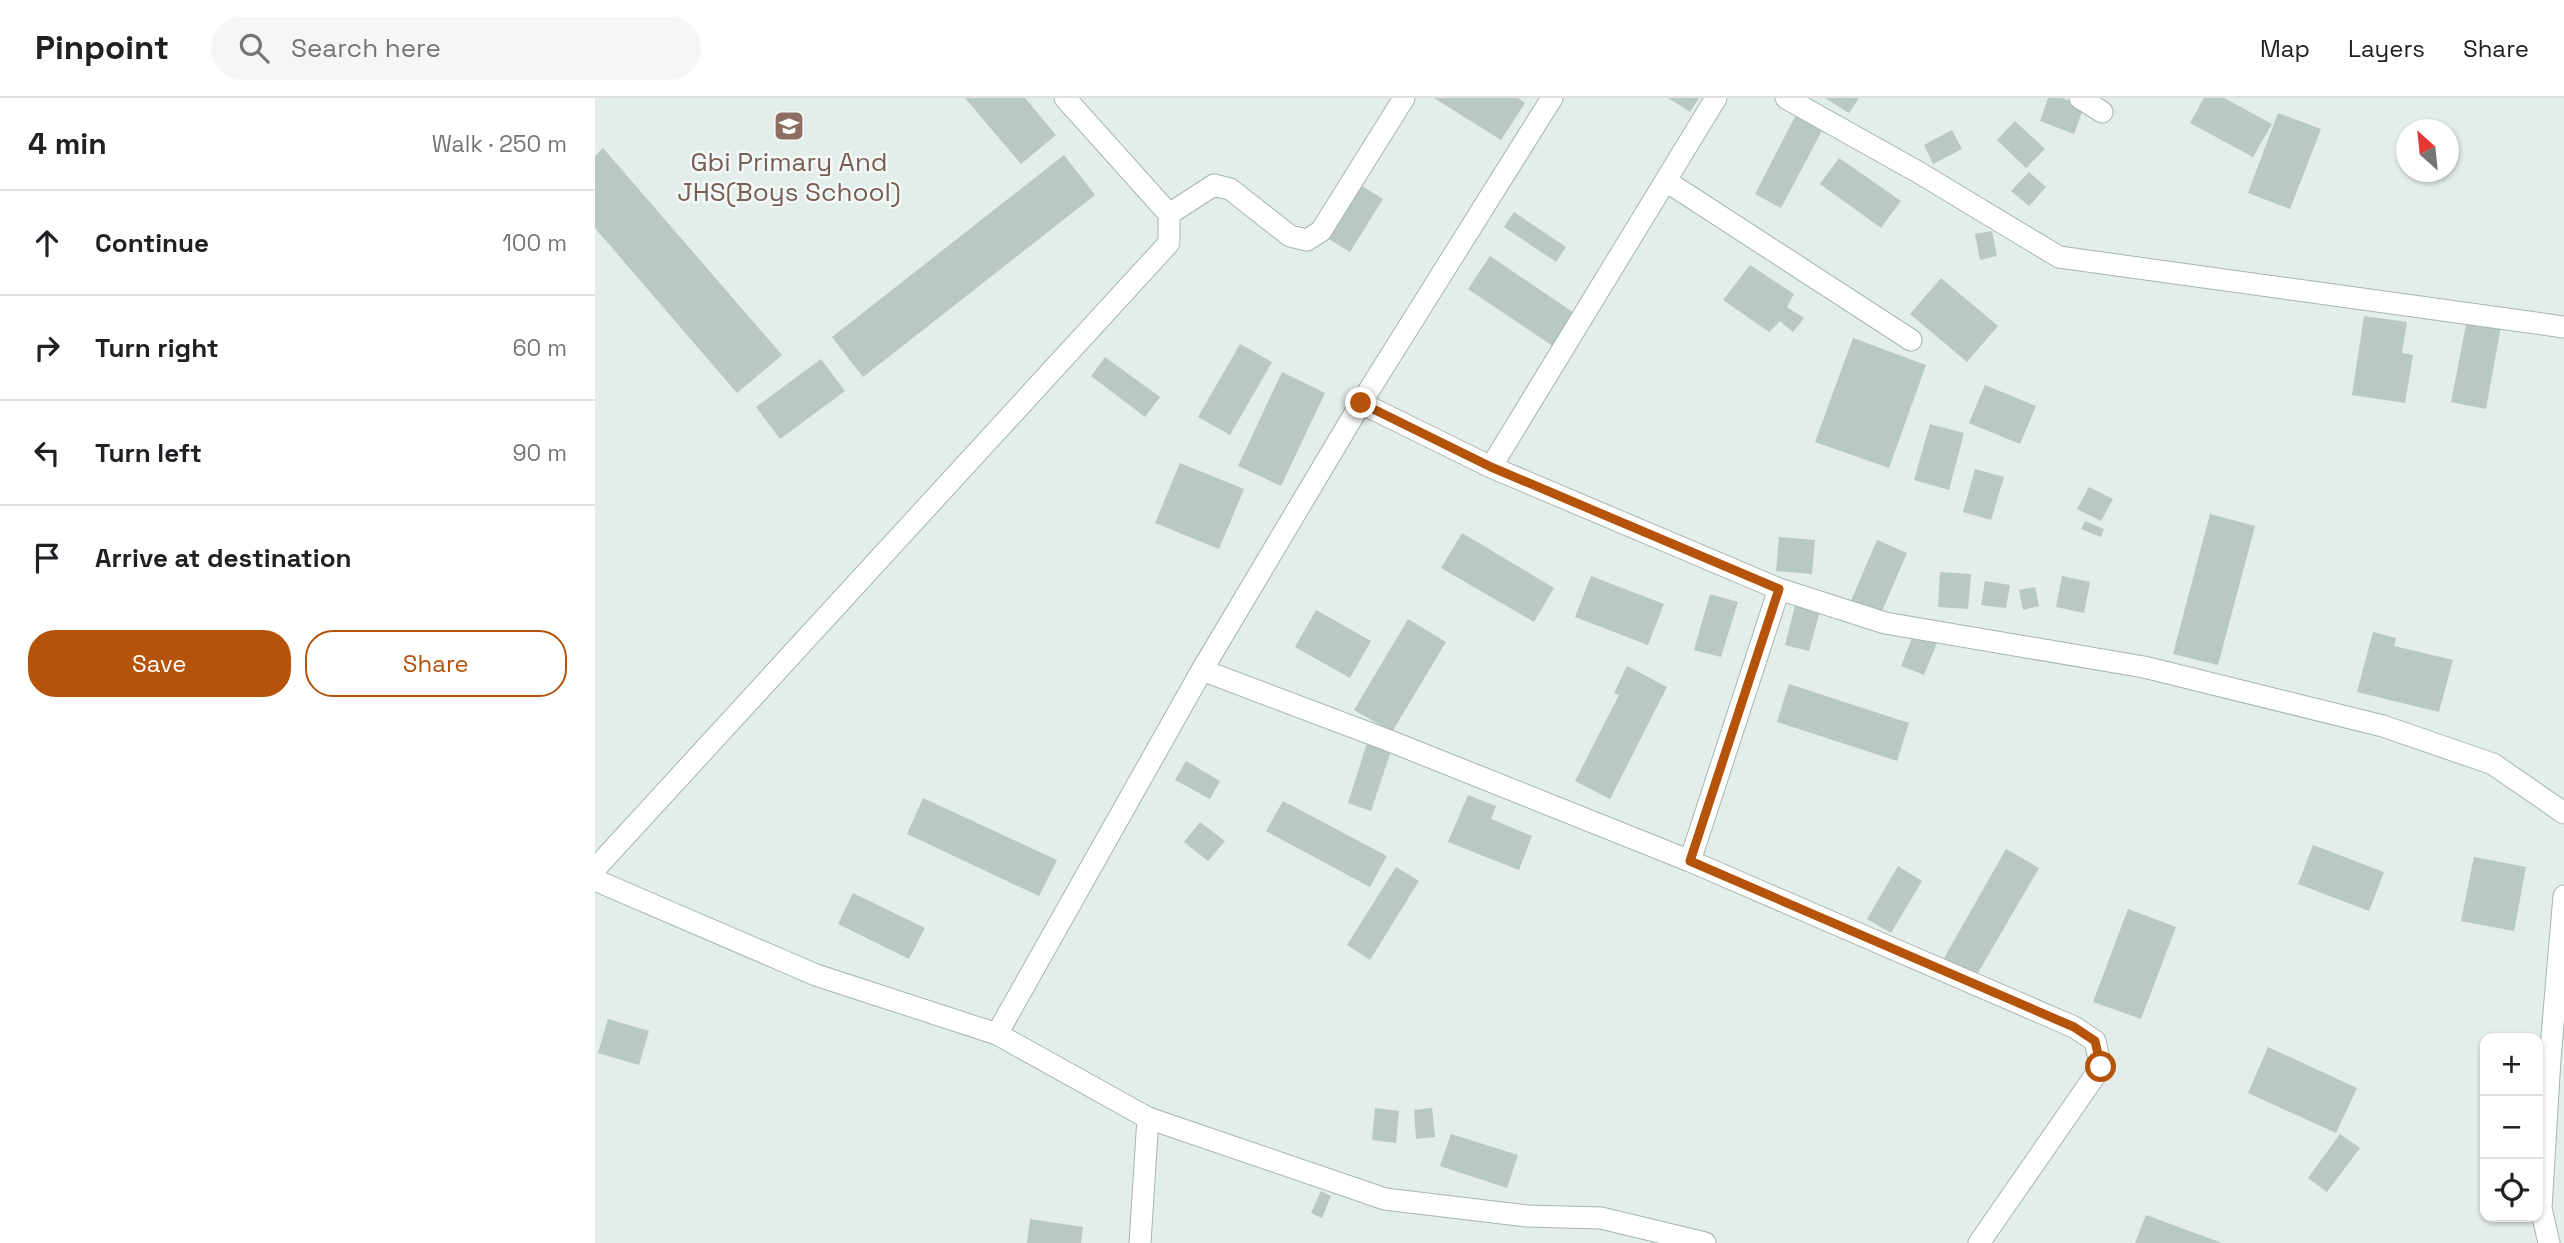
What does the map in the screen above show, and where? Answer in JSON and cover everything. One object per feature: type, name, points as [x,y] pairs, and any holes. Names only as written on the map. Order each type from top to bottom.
[{"type":"street","points":[[595,869],[1169,243],[1170,214],[1065,98]]},
{"type":"street","points":[[1170,214],[1214,185],[1230,189],[1290,236],[1307,240],[1321,231],[1404,98]]},
{"type":"street","points":[[997,1034],[1202,670],[1361,403],[1552,98]]},
{"type":"street","points":[[1491,467],[1716,98]]},
{"type":"street","points":[[1786,98],[1918,172],[2059,257],[2564,327]]},
{"type":"street","points":[[2080,98],[2102,112]]},
{"type":"street","points":[[1665,181],[1911,340]]},
{"type":"street","points":[[1361,403],[1491,467],[1779,589],[1885,623],[2144,667],[2383,726],[2493,764],[2564,813]]},
{"type":"street","points":[[1690,861],[1779,589]]},
{"type":"street","points":[[1202,670],[1390,741],[1690,861],[2074,1027],[2095,1041],[2101,1067],[1979,1243]]},
{"type":"street","points":[[595,880],[816,975],[997,1034],[1148,1118],[1385,1199],[1527,1216],[1601,1218],[1705,1243]]},
{"type":"street","points":[[2549,1243],[2541,1208],[2564,896]]},
{"type":"street","points":[[1140,1243],[1148,1118]]},
{"type":"building","points":[[965,98],[1025,98],[1056,135],[1021,164]]},
{"type":"building","points":[[1434,98],[1518,98],[1525,103],[1501,140]]},
{"type":"building","points":[[1668,98],[1699,98],[1690,112]]},
{"type":"building","points":[[1825,98],[1859,98],[1849,113]]},
{"type":"building","points":[[2048,98],[2062,98],[2084,106],[2074,134],[2040,121]]},
{"type":"building","points":[[2204,98],[2224,98],[2272,124],[2253,157],[2190,123]]},
{"type":"building","points":[[1798,111],[1825,125],[1781,208],[1755,194]]},
{"type":"building","points":[[2278,113],[2321,129],[2290,209],[2248,193]]},
{"type":"building","points":[[2015,121],[2045,149],[2026,168],[1997,140]]},
{"type":"building","points":[[1952,130],[1962,149],[1933,164],[1924,145]]},
{"type":"building","points":[[603,148],[782,355],[737,393],[595,228],[595,156]]},
{"type":"building","points":[[1064,155],[1095,195],[863,377],[832,337]]},
{"type":"building","points":[[1839,158],[1901,201],[1881,228],[1820,184]]},
{"type":"building","points":[[2029,172],[2046,187],[2029,206],[2011,191]]},
{"type":"building","points":[[1357,183],[1383,199],[1350,252],[1324,236]]},
{"type":"building","points":[[1514,212],[1566,247],[1556,262],[1504,227]]},
{"type":"building","points":[[1992,231],[1997,256],[1980,260],[1975,234]]},
{"type":"building","points":[[1490,256],[1577,315],[1554,347],[1468,289]]},
{"type":"building","points":[[1750,265],[1794,294],[1787,307],[1804,318],[1793,332],[1780,321],[1769,332],[1723,300]]},
{"type":"building","points":[[1941,278],[1998,326],[1967,362],[1910,314]]},
{"type":"building","points":[[2364,316],[2407,322],[2402,353],[2413,355],[2405,403],[2352,395]]},
{"type":"building","points":[[2467,320],[2501,326],[2486,409],[2451,402]]},
{"type":"building","points":[[1853,338],[1926,365],[1889,468],[1815,442]]},
{"type":"building","points":[[1240,344],[1272,362],[1230,435],[1198,417]]},
{"type":"building","points":[[1105,357],[1160,397],[1145,417],[1091,376]]},
{"type":"building","points":[[821,359],[845,391],[780,439],[756,407]]},
{"type":"building","points":[[1282,372],[1325,393],[1281,486],[1238,466]]},
{"type":"building","points":[[1985,385],[2036,406],[2020,444],[1969,423]]},
{"type":"building","points":[[1930,424],[1964,433],[1949,490],[1914,480]]},
{"type":"building","points":[[1180,463],[1244,489],[1219,549],[1155,523]]},
{"type":"building","points":[[1975,469],[2004,477],[1991,520],[1963,512]]},
{"type":"building","points":[[2089,487],[2113,499],[2101,521],[2077,509]]},
{"type":"building","points":[[2210,514],[2255,526],[2218,665],[2173,654]]},
{"type":"building","points":[[2085,521],[2104,529],[2101,537],[2081,529]]},
{"type":"building","points":[[1462,533],[1554,588],[1534,622],[1441,568]]},
{"type":"building","points":[[1779,537],[1815,540],[1812,574],[1776,571]]},
{"type":"building","points":[[1877,540],[1907,553],[1879,618],[1849,605]]},
{"type":"building","points":[[1940,572],[1971,574],[1968,609],[1938,607]]},
{"type":"building","points":[[1591,576],[1664,604],[1648,645],[1575,617]]},
{"type":"building","points":[[2062,576],[2090,582],[2084,613],[2056,607]]},
{"type":"building","points":[[1985,581],[2010,585],[2006,608],[1981,605]]},
{"type":"building","points":[[2035,587],[2039,606],[2023,610],[2019,590]]},
{"type":"building","points":[[1710,594],[1738,602],[1721,657],[1694,650]]},
{"type":"building","points":[[1797,598],[1822,604],[1809,651],[1785,645]]},
{"type":"building","points":[[1316,610],[1371,641],[1350,678],[1295,647]]},
{"type":"building","points":[[1408,619],[1446,642],[1392,732],[1354,710]]},
{"type":"building","points":[[2373,632],[2396,638],[2394,646],[2453,660],[2439,712],[2357,692]]},
{"type":"building","points":[[1914,633],[1937,643],[1924,675],[1901,666]]},
{"type":"building","points":[[1627,666],[1667,687],[1610,799],[1575,781],[1619,695],[1614,693]]},
{"type":"building","points":[[1789,684],[1909,723],[1897,761],[1777,722]]},
{"type":"building","points":[[1367,743],[1391,751],[1371,811],[1348,803]]},
{"type":"building","points":[[1186,761],[1220,781],[1210,799],[1175,780]]},
{"type":"building","points":[[1468,795],[1496,806],[1491,819],[1532,836],[1519,870],[1448,842]]},
{"type":"building","points":[[923,798],[1057,860],[1039,896],[907,834]]},
{"type":"building","points":[[1283,801],[1387,856],[1370,887],[1266,831]]},
{"type":"building","points":[[1200,822],[1225,841],[1208,861],[1184,842]]},
{"type":"building","points":[[2313,845],[2384,872],[2369,911],[2298,884]]},
{"type":"building","points":[[2006,849],[2039,868],[1975,978],[1943,960]]},
{"type":"building","points":[[2474,857],[2526,867],[2514,931],[2461,921]]},
{"type":"building","points":[[1898,866],[1922,881],[1891,933],[1867,919]]},
{"type":"building","points":[[1396,867],[1419,881],[1370,960],[1347,945]]},
{"type":"building","points":[[853,893],[925,928],[909,959],[838,924]]},
{"type":"building","points":[[2128,909],[2176,927],[2141,1019],[2093,1002]]},
{"type":"building","points":[[608,1019],[649,1031],[639,1065],[598,1053]]},
{"type":"building","points":[[2268,1047],[2357,1088],[2336,1133],[2248,1093]]},
{"type":"building","points":[[1375,1108],[1399,1111],[1396,1143],[1372,1140]]},
{"type":"building","points":[[1432,1108],[1435,1137],[1416,1139],[1414,1110]]},
{"type":"building","points":[[1451,1134],[1518,1155],[1507,1188],[1440,1166]]},
{"type":"building","points":[[2340,1134],[2360,1148],[2327,1192],[2308,1178]]},
{"type":"building","points":[[1321,1191],[1331,1196],[1322,1218],[1311,1213]]},
{"type":"building","points":[[2146,1215],[2222,1243],[2135,1243]]},
{"type":"building","points":[[1030,1219],[1083,1227],[1081,1243],[1027,1243]]},
{"type":"place","name":"Gbi Primary And JHS(Boys School)","points":[[789,126]]},
{"type":"route","points":[[1361,403],[1491,467],[1779,589],[1690,861],[2074,1027],[2095,1041],[2101,1067]]}]
